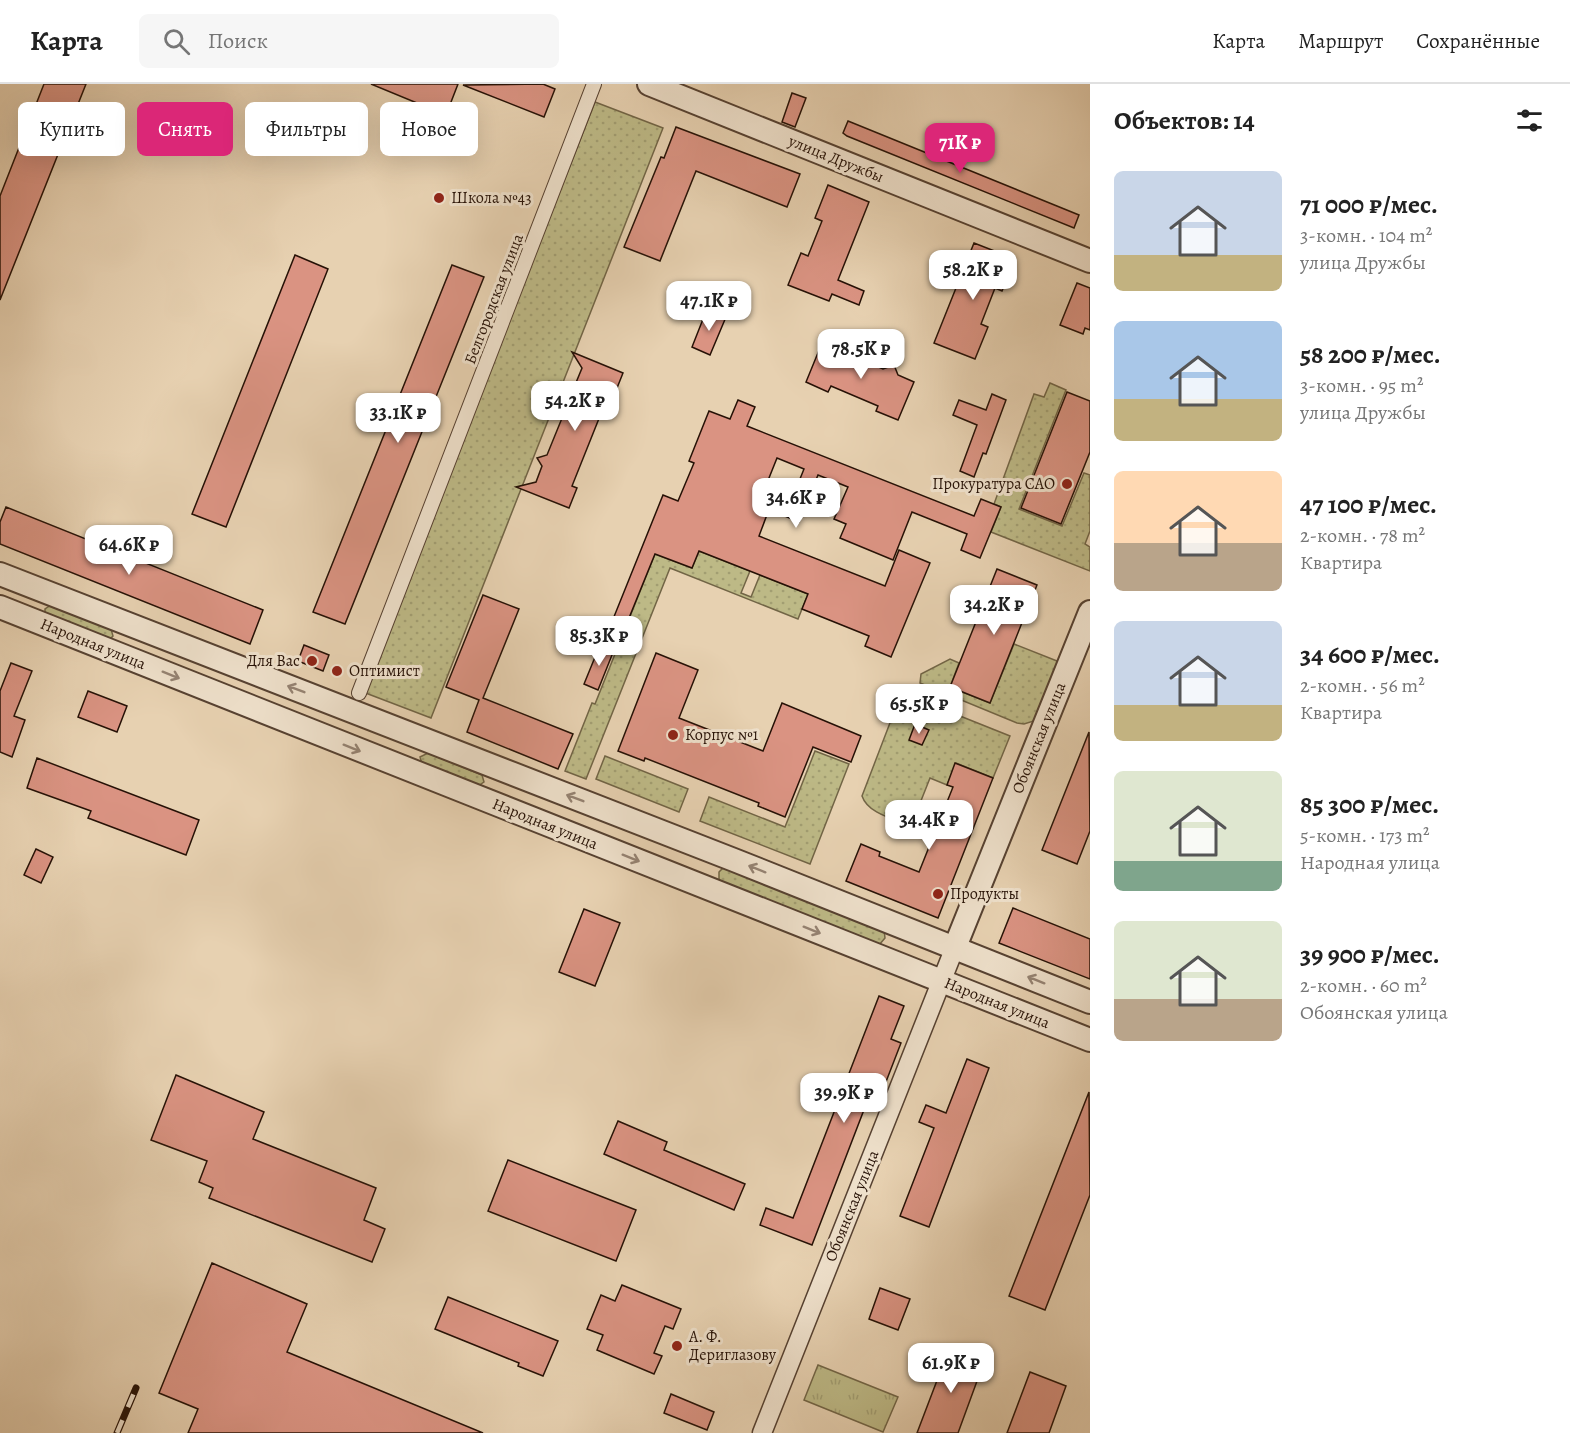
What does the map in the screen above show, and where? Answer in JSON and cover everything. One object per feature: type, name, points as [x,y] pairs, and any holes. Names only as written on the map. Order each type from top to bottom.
[{"type":"street","name":"Белгородская улица","points":[[359,693],[594,84]]},
{"type":"street","name":"улица Дружбы","points":[[649,84],[1090,261]]},
{"type":"street","name":"Народная улица","points":[[0,574],[955,947],[1090,1002]]},
{"type":"street","name":"Народная улица","points":[[0,607],[1090,1040]]},
{"type":"street","name":"Обоянская улица","points":[[762,1433],[1090,612]]},
{"type":"green space","points":[[595,102],[663,128],[431,718],[363,692]]},
{"type":"green space","points":[[1050,383],[1066,390],[1019,509],[1062,526],[1084,473],[1090,475],[1090,531],[1085,544],[1090,547],[1090,571],[991,532],[1001,507],[994,504],[1034,394],[1044,397]]},
{"type":"green space","points":[[699,551],[750,571],[741,593],[751,597],[760,575],[808,594],[798,619],[670,568],[586,779],[565,771],[592,703],[595,704],[655,554],[692,568]]},
{"type":"green space","points":[[51,605],[111,629],[113,636],[110,639],[45,614],[45,609]]},
{"type":"green space","points":[[1014,644],[1062,663],[1037,720],[1024,724],[1017,723],[920,683],[921,674],[950,659],[959,663],[950,687],[990,703]]},
{"type":"green space","points":[[920,700],[1010,736],[993,778],[956,763],[947,785],[930,778],[911,826],[876,812],[862,796],[898,702]]},
{"type":"green space","points":[[815,751],[849,764],[810,864],[700,821],[709,797],[785,827]]},
{"type":"green space","points":[[428,753],[482,775],[484,782],[478,786],[422,764],[420,757]]},
{"type":"green space","points":[[605,756],[688,789],[679,812],[596,779]]},
{"type":"green space","points":[[724,867],[884,930],[885,938],[879,945],[719,881],[719,872]]},
{"type":"green space","points":[[818,1365],[898,1397],[883,1432],[804,1400]]},
{"type":"building","points":[[44,84],[86,84],[79,102],[37,102]]},
{"type":"building","points":[[371,84],[458,84],[451,102],[415,102]]},
{"type":"building","points":[[543,84],[555,89],[544,117],[463,85]]},
{"type":"building","points":[[792,93],[806,98],[795,127],[782,122]]},
{"type":"building","points":[[848,121],[1079,215],[1074,228],[847,136],[843,133]]},
{"type":"building","points":[[676,127],[800,174],[787,207],[696,171],[660,261],[624,247],[661,157],[664,158]]},
{"type":"building","points":[[18,150],[18,156],[57,156],[0,300],[0,196]]},
{"type":"building","points":[[828,185],[869,202],[838,280],[864,291],[859,305],[832,294],[829,301],[788,285],[801,253],[808,256],[822,221],[815,218]]},
{"type":"building","points":[[974,243],[1015,259],[1002,291],[995,288],[981,324],[988,327],[975,359],[934,343]]},
{"type":"building","points":[[295,255],[328,269],[226,527],[192,514]]},
{"type":"building","points":[[452,265],[484,277],[345,624],[313,612]]},
{"type":"building","points":[[1077,283],[1090,288],[1090,330],[1085,328],[1083,334],[1060,325]]},
{"type":"building","points":[[707,309],[726,317],[710,355],[692,347]]},
{"type":"building","points":[[822,343],[837,350],[848,346],[852,356],[883,369],[894,365],[898,375],[914,382],[898,420],[876,411],[878,406],[831,386],[828,392],[806,382]]},
{"type":"building","points":[[572,352],[623,373],[615,393],[610,391],[572,486],[577,488],[569,508],[516,487],[536,482],[542,466],[537,458],[547,455],[571,396],[565,387],[575,385],[582,368]]},
{"type":"building","points":[[1067,392],[1090,401],[1090,452],[1061,524],[1021,508]]},
{"type":"building","points":[[992,394],[1006,400],[986,454],[983,453],[974,477],[960,471],[977,425],[953,415],[959,400],[986,410]]},
{"type":"building","points":[[738,400],[755,407],[747,426],[974,516],[981,499],[1001,507],[980,558],[961,550],[967,534],[912,512],[893,560],[840,538],[846,524],[834,519],[848,487],[818,475],[799,522],[785,516],[804,469],[777,458],[757,508],[768,512],[759,536],[885,586],[899,550],[930,563],[891,657],[865,646],[869,636],[802,609],[808,594],[699,551],[692,568],[655,554],[616,650],[603,644],[663,495],[678,501],[694,463],[689,461],[709,411],[730,419]]},
{"type":"building","points":[[6,507],[263,610],[250,644],[0,544],[0,522]]},
{"type":"building","points":[[997,569],[1037,585],[990,703],[950,687]]},
{"type":"building","points":[[483,595],[519,609],[483,698],[573,734],[558,769],[467,732],[479,700],[446,687]]},
{"type":"building","points":[[304,645],[329,655],[323,671],[298,661]]},
{"type":"building","points":[[600,645],[614,650],[598,690],[584,684]]},
{"type":"building","name":"Корпус №1","points":[[656,653],[698,670],[679,718],[763,751],[782,703],[861,736],[851,762],[813,747],[785,817],[758,806],[759,803],[645,758],[644,761],[618,751]]},
{"type":"building","points":[[11,663],[32,671],[14,716],[25,720],[12,757],[0,752],[0,691]]},
{"type":"building","points":[[88,691],[127,706],[117,732],[78,717]]},
{"type":"building","points":[[915,724],[929,730],[922,745],[909,740]]},
{"type":"building","points":[[1089,732],[1090,831],[1077,864],[1042,850]]},
{"type":"building","points":[[37,758],[199,820],[186,855],[88,818],[91,811],[27,788]]},
{"type":"building","points":[[955,763],[993,778],[938,918],[846,881],[861,844],[880,852],[879,856],[919,872],[953,787],[947,785]]},
{"type":"building","points":[[36,849],[53,857],[41,883],[24,875]]},
{"type":"building","points":[[1013,908],[1090,939],[1090,979],[999,943]]},
{"type":"building","points":[[584,909],[620,923],[595,986],[559,972]]},
{"type":"building","points":[[879,996],[904,1006],[891,1039],[901,1043],[882,1092],[872,1089],[812,1245],[760,1225],[766,1208],[793,1218]]},
{"type":"building","points":[[967,1059],[989,1068],[929,1227],[900,1216],[934,1128],[919,1122],[926,1105],[946,1113]]},
{"type":"building","points":[[176,1075],[264,1112],[253,1139],[376,1188],[364,1220],[385,1229],[372,1262],[209,1198],[213,1188],[199,1182],[207,1161],[151,1140]]},
{"type":"building","points":[[1089,1092],[1090,1195],[1045,1310],[1009,1296]]},
{"type":"building","points":[[618,1121],[667,1142],[664,1150],[745,1184],[734,1210],[604,1154]]},
{"type":"building","points":[[508,1160],[636,1210],[616,1261],[488,1211]]},
{"type":"building","points":[[212,1263],[307,1304],[287,1352],[483,1433],[188,1433],[198,1409],[159,1393]]},
{"type":"building","points":[[622,1285],[681,1309],[673,1329],[665,1326],[654,1353],[662,1356],[654,1374],[597,1350],[603,1335],[587,1329],[601,1295],[615,1301]]},
{"type":"building","points":[[880,1288],[910,1299],[898,1330],[869,1319]]},
{"type":"building","points":[[448,1297],[558,1341],[543,1376],[518,1366],[519,1363],[435,1329]]},
{"type":"building","points":[[949,1349],[984,1362],[958,1433],[917,1433]]},
{"type":"building","points":[[1030,1372],[1066,1386],[1049,1433],[1007,1433]]},
{"type":"building","points":[[671,1394],[714,1412],[707,1430],[664,1413]]},
{"type":"railway","points":[[117,1433],[136,1388]]},
{"type":"place","name":"Школа №43","points":[[439,198]]},
{"type":"place","name":"Прокуратура САО","points":[[1067,484]]},
{"type":"place","name":"Для Вас","points":[[312,661]]},
{"type":"place","name":"Оптимист","points":[[337,671]]},
{"type":"place","name":"Корпус №1","points":[[673,735]]},
{"type":"place","name":"Продукты","points":[[938,894]]},
{"type":"place","name":"А. Ф. Дериглазову","points":[[677,1346]]}]
